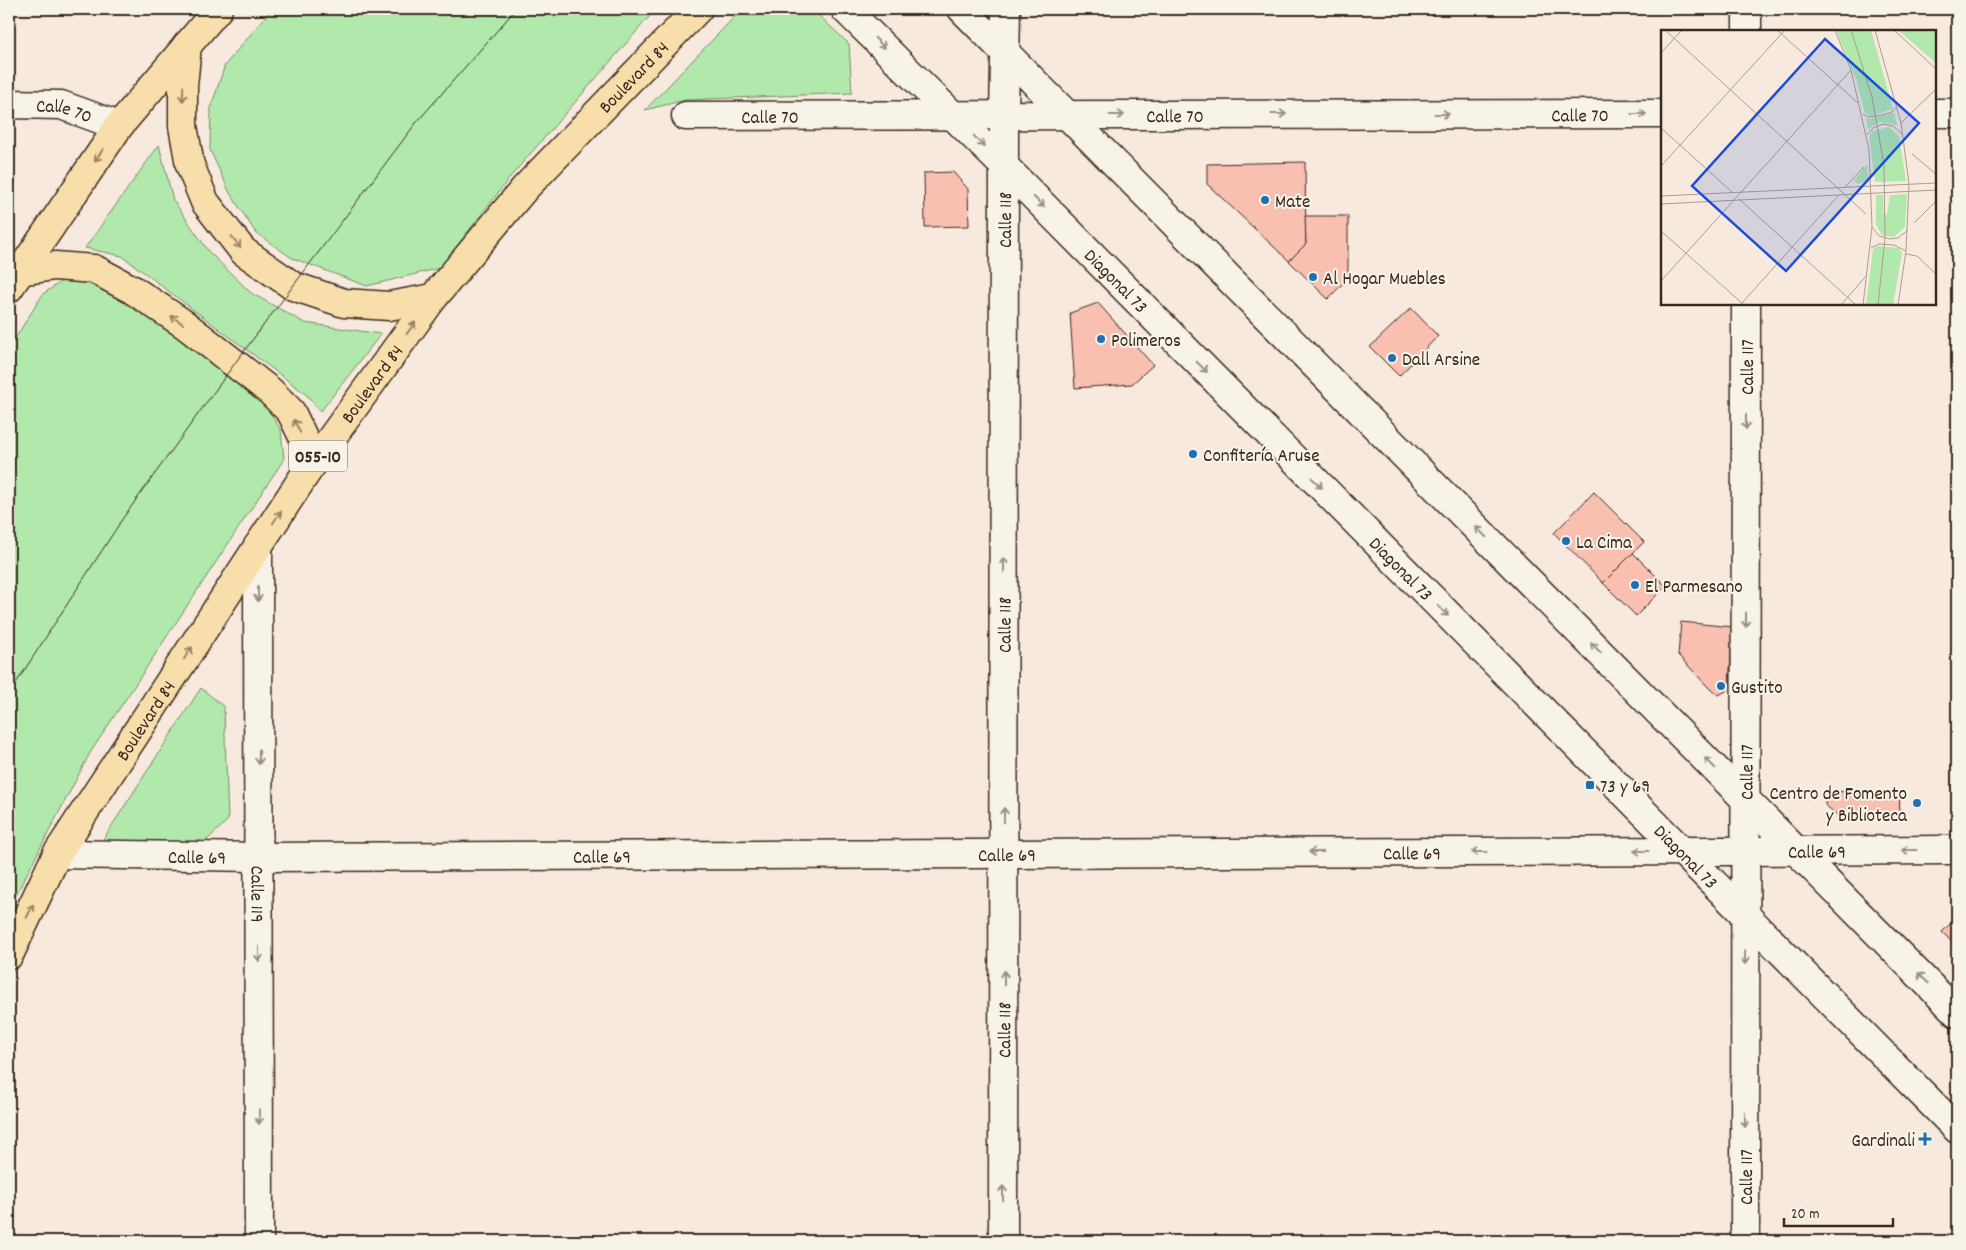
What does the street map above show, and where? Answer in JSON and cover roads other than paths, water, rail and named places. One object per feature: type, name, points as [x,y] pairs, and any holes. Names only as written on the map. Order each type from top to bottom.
[{"type":"highway","points":[[14,279],[119,126],[218,9]]},
{"type":"highway","name":"Boulevard 84","points":[[9,955],[57,854],[306,473],[433,298],[525,188],[698,9]]},
{"type":"highway","points":[[187,45],[183,86],[183,126],[190,166],[205,202],[243,251],[293,286],[344,303],[389,306],[433,298]]},
{"type":"highway","points":[[14,279],[55,266],[94,269],[133,290],[184,324],[270,390],[291,412],[305,441],[306,473]]},
{"type":"street","name":"Diagonal 73","points":[[845,9],[1005,167],[1957,1129]]},
{"type":"street","points":[[962,9],[1957,1013]]},
{"type":"street","name":"Calle 118","points":[[1003,1241],[1004,52],[1006,9]]},
{"type":"street","points":[[1747,9],[1747,30]]},
{"type":"street","name":"Calle 70","points":[[9,104],[61,105],[119,126]]},
{"type":"street","points":[[1936,113],[1957,113]]},
{"type":"street","name":"Calle 70","points":[[686,116],[1661,114]]},
{"type":"street","name":"Calle 117","points":[[1745,1241],[1746,305]]},
{"type":"street","name":"Calle 119","points":[[258,546],[259,1241]]},
{"type":"street","name":"Calle 69","points":[[57,854],[259,857],[1957,850]]},
{"type":"tram line","points":[[9,694],[123,518],[235,363],[416,123],[516,9]]},
{"type":"place","name":"Mate","points":[[1265,200]]},
{"type":"place","name":"Al Hogar Muebles","points":[[1313,277]]},
{"type":"place","name":"Polimeros","points":[[1101,339]]},
{"type":"place","name":"Dall Arsine","points":[[1392,358]]},
{"type":"place","name":"Confitería Aruse","points":[[1193,454]]},
{"type":"place","name":"La Cima","points":[[1566,541]]},
{"type":"place","name":"El Parmesano","points":[[1635,585]]},
{"type":"place","name":"Gustito","points":[[1721,686]]},
{"type":"place","name":"73 y 69","points":[[1590,785]]},
{"type":"place","name":"Centro de Fomento y Biblioteca","points":[[1917,803]]},
{"type":"place","name":"Gardinali","points":[[1925,1139]]}]
